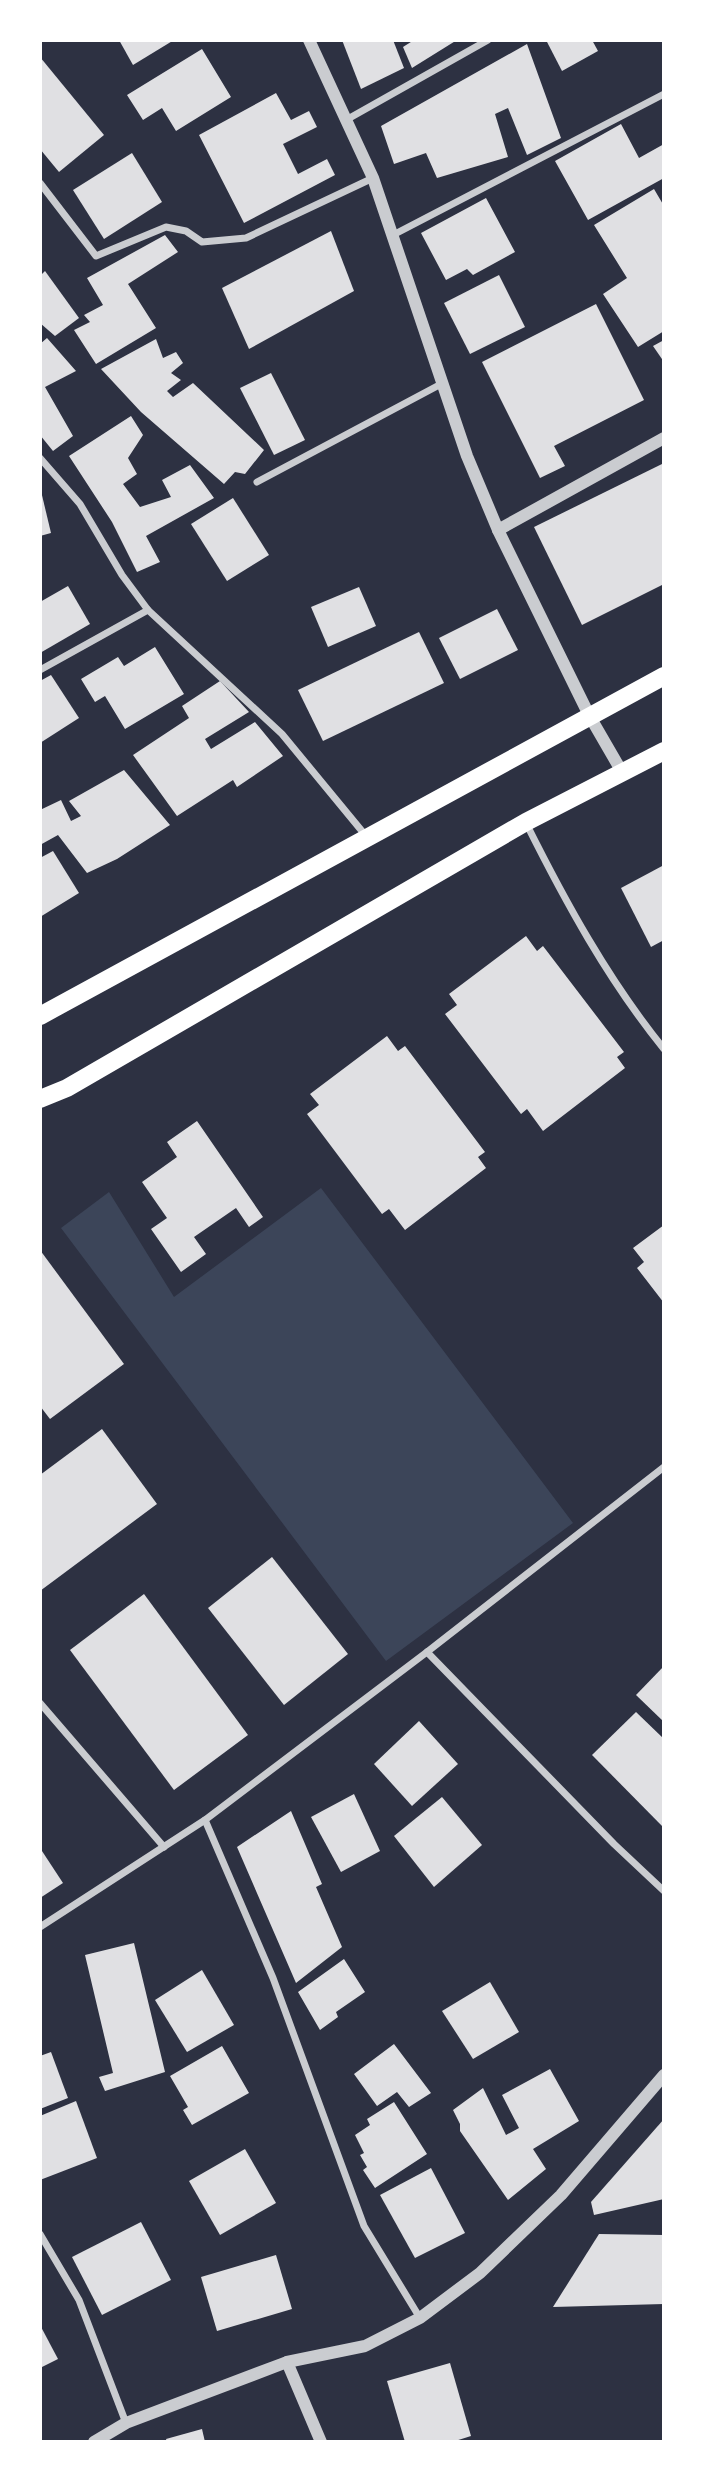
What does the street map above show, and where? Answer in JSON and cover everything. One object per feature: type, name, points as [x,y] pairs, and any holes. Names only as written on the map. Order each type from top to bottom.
[{"type":"main road","points":[[40,1016],[664,676]]},
{"type":"main road","points":[[40,1100],[67,1088],[526,822],[664,751]]},
{"type":"street","points":[[309,40],[373,178],[467,456],[498,530],[589,715],[622,772]]},
{"type":"street","points":[[345,120],[488,40]]},
{"type":"street","points":[[393,235],[664,94]]},
{"type":"street","points":[[40,183],[96,256],[166,227],[186,231],[202,242],[246,237],[373,178]]},
{"type":"street","points":[[257,482],[443,383]]},
{"type":"street","points":[[498,530],[664,438]]},
{"type":"street","points":[[40,458],[80,504],[122,575],[148,610],[282,733],[366,836]]},
{"type":"street","points":[[40,670],[148,610]]},
{"type":"street","points":[[526,822],[571,912],[646,1027],[664,1049]]},
{"type":"street","points":[[40,1927],[205,1820],[427,1652],[664,1467]]},
{"type":"street","points":[[427,1652],[614,1844],[664,1891]]},
{"type":"street","points":[[40,1703],[164,1847]]},
{"type":"street","points":[[205,1820],[273,1978],[364,2226],[420,2318]]},
{"type":"street","points":[[94,2442],[126,2423],[287,2362],[365,2346],[420,2318],[480,2273],[561,2194],[664,2075]]},
{"type":"street","points":[[40,2234],[79,2300],[126,2423]]},
{"type":"street","points":[[287,2362],[321,2442]]},
{"type":"shaded area","points":[[321,1188],[573,1523],[386,1661],[61,1228],[109,1192],[174,1297]]},
{"type":"building","points":[[119,40],[174,40],[133,65]]},
{"type":"building","points":[[342,40],[393,40],[404,68],[361,89]]},
{"type":"building","points":[[414,40],[457,40],[412,68],[403,47]]},
{"type":"building","points":[[546,40],[592,40],[598,51],[562,71]]},
{"type":"building","points":[[527,44],[561,138],[527,155],[508,108],[495,114],[508,157],[437,178],[426,153],[394,164],[381,126]]},
{"type":"building","points":[[202,49],[231,97],[176,131],[162,108],[143,120],[127,95]]},
{"type":"building","points":[[40,57],[104,135],[59,172],[40,149]]},
{"type":"building","points":[[276,93],[291,120],[309,111],[317,127],[283,144],[298,174],[327,159],[335,175],[244,223],[199,135]]},
{"type":"building","points":[[621,124],[639,158],[664,144],[664,178],[588,220],[555,161]]},
{"type":"building","points":[[132,153],[162,202],[104,239],[73,190]]},
{"type":"building","points":[[654,189],[664,206],[664,331],[638,347],[603,294],[627,278],[594,225]]},
{"type":"building","points":[[486,198],[515,252],[473,275],[467,269],[446,280],[421,233]]},
{"type":"building","points":[[331,231],[354,291],[249,349],[222,288]]},
{"type":"building","points":[[165,235],[178,252],[128,284],[156,328],[96,364],[74,330],[90,322],[84,315],[103,305],[87,278]]},
{"type":"building","points":[[45,271],[79,318],[55,336],[40,323],[40,276]]},
{"type":"building","points":[[499,275],[525,327],[470,354],[444,303]]},
{"type":"building","points":[[596,304],[644,400],[554,446],[565,466],[540,478],[482,362]]},
{"type":"building","points":[[47,338],[76,371],[45,387],[73,436],[53,451],[40,435],[40,344]]},
{"type":"building","points":[[156,339],[163,358],[176,352],[183,363],[171,373],[181,380],[167,391],[173,397],[193,383],[264,450],[245,474],[235,472],[224,484],[141,412],[101,369]]},
{"type":"building","points":[[664,340],[664,362],[653,346]]},
{"type":"building","points":[[271,373],[305,440],[274,455],[240,388]]},
{"type":"building","points":[[131,416],[143,435],[128,458],[137,474],[123,484],[140,507],[171,497],[162,480],[190,465],[214,498],[146,536],[160,562],[137,572],[112,522],[69,456]]},
{"type":"building","points":[[664,463],[664,584],[582,625],[534,527]]},
{"type":"building","points":[[40,492],[51,533],[40,536]]},
{"type":"building","points":[[233,498],[269,555],[227,581],[191,524]]},
{"type":"building","points":[[68,586],[90,624],[40,653],[40,602]]},
{"type":"building","points":[[359,587],[376,626],[328,647],[311,607]]},
{"type":"building","points":[[497,609],[518,650],[460,679],[439,638]]},
{"type":"building","points":[[419,632],[444,683],[323,741],[298,690]]},
{"type":"building","points":[[155,647],[184,694],[125,729],[105,696],[95,702],[81,679],[118,657],[124,666]]},
{"type":"building","points":[[51,675],[79,718],[40,743],[40,681]]},
{"type":"building","points":[[220,681],[249,712],[205,739],[211,749],[255,722],[283,756],[237,787],[233,780],[177,816],[133,755],[189,718],[182,706]]},
{"type":"building","points":[[124,770],[170,825],[117,859],[87,873],[58,835],[40,845],[40,810],[61,800],[71,821],[81,816],[69,801]]},
{"type":"building","points":[[53,851],[79,893],[40,917],[40,858]]},
{"type":"building","points":[[664,865],[664,940],[651,947],[621,888]]},
{"type":"building","points":[[526,936],[537,951],[543,946],[624,1052],[617,1057],[625,1068],[543,1131],[527,1109],[521,1114],[445,1014],[457,1005],[449,994]]},
{"type":"building","points":[[387,1036],[398,1051],[405,1046],[485,1152],[478,1157],[486,1168],[405,1230],[389,1209],[382,1214],[307,1114],[319,1105],[310,1094]]},
{"type":"building","points":[[197,1121],[263,1217],[249,1227],[236,1208],[194,1237],[206,1254],[181,1272],[151,1229],[167,1218],[142,1182],[177,1157],[167,1142]]},
{"type":"building","points":[[664,1225],[664,1303],[637,1268],[644,1262],[633,1248]]},
{"type":"building","points":[[40,1250],[124,1364],[50,1419],[40,1406]]},
{"type":"building","points":[[102,1429],[157,1504],[40,1591],[40,1475]]},
{"type":"building","points":[[272,1557],[348,1654],[284,1705],[208,1608]]},
{"type":"building","points":[[144,1594],[248,1735],[174,1790],[70,1650]]},
{"type":"building","points":[[664,1666],[664,1722],[636,1695]]},
{"type":"building","points":[[636,1712],[664,1739],[664,1828],[592,1755]]},
{"type":"building","points":[[419,1721],[458,1764],[412,1806],[374,1764]]},
{"type":"building","points":[[354,1794],[380,1851],[341,1872],[311,1817]]},
{"type":"building","points":[[442,1797],[482,1845],[434,1887],[394,1836]]},
{"type":"building","points":[[291,1811],[322,1884],[316,1887],[342,1947],[296,1983],[237,1847]]},
{"type":"building","points":[[40,1848],[63,1883],[40,1898]]},
{"type":"building","points":[[134,1943],[165,2072],[105,2091],[99,2077],[113,2073],[85,1955]]},
{"type":"building","points":[[344,1959],[365,1992],[336,2012],[338,2017],[320,2030],[298,1992]]},
{"type":"building","points":[[202,1970],[234,2025],[187,2052],[155,2000]]},
{"type":"building","points":[[490,1982],[519,2032],[473,2059],[442,2011]]},
{"type":"building","points":[[394,2044],[431,2093],[409,2107],[397,2092],[377,2106],[354,2074]]},
{"type":"building","points":[[222,2046],[249,2093],[192,2125],[183,2110],[188,2107],[170,2076]]},
{"type":"building","points":[[51,2052],[68,2098],[40,2109],[40,2056]]},
{"type":"building","points":[[550,2069],[579,2121],[533,2149],[546,2169],[508,2200],[460,2131],[460,2124],[453,2110],[483,2088],[506,2135],[519,2128],[502,2095]]},
{"type":"building","points":[[76,2101],[97,2158],[40,2180],[40,2116]]},
{"type":"building","points":[[394,2102],[427,2154],[375,2188],[363,2170],[367,2167],[360,2155],[364,2153],[355,2135],[370,2125],[367,2119]]},
{"type":"building","points":[[664,2119],[664,2199],[594,2215],[591,2202]]},
{"type":"building","points":[[245,2149],[276,2203],[220,2235],[189,2181]]},
{"type":"building","points":[[431,2168],[465,2233],[415,2258],[380,2195]]},
{"type":"building","points":[[141,2222],[171,2280],[102,2315],[72,2257]]},
{"type":"building","points":[[599,2234],[664,2235],[664,2304],[553,2307]]},
{"type":"building","points":[[276,2255],[292,2309],[217,2331],[201,2277]]},
{"type":"building","points":[[40,2325],[58,2359],[40,2368]]},
{"type":"building","points":[[450,2363],[471,2436],[452,2442],[405,2442],[387,2381]]},
{"type":"building","points":[[202,2429],[205,2442],[167,2442],[166,2439]]}]
